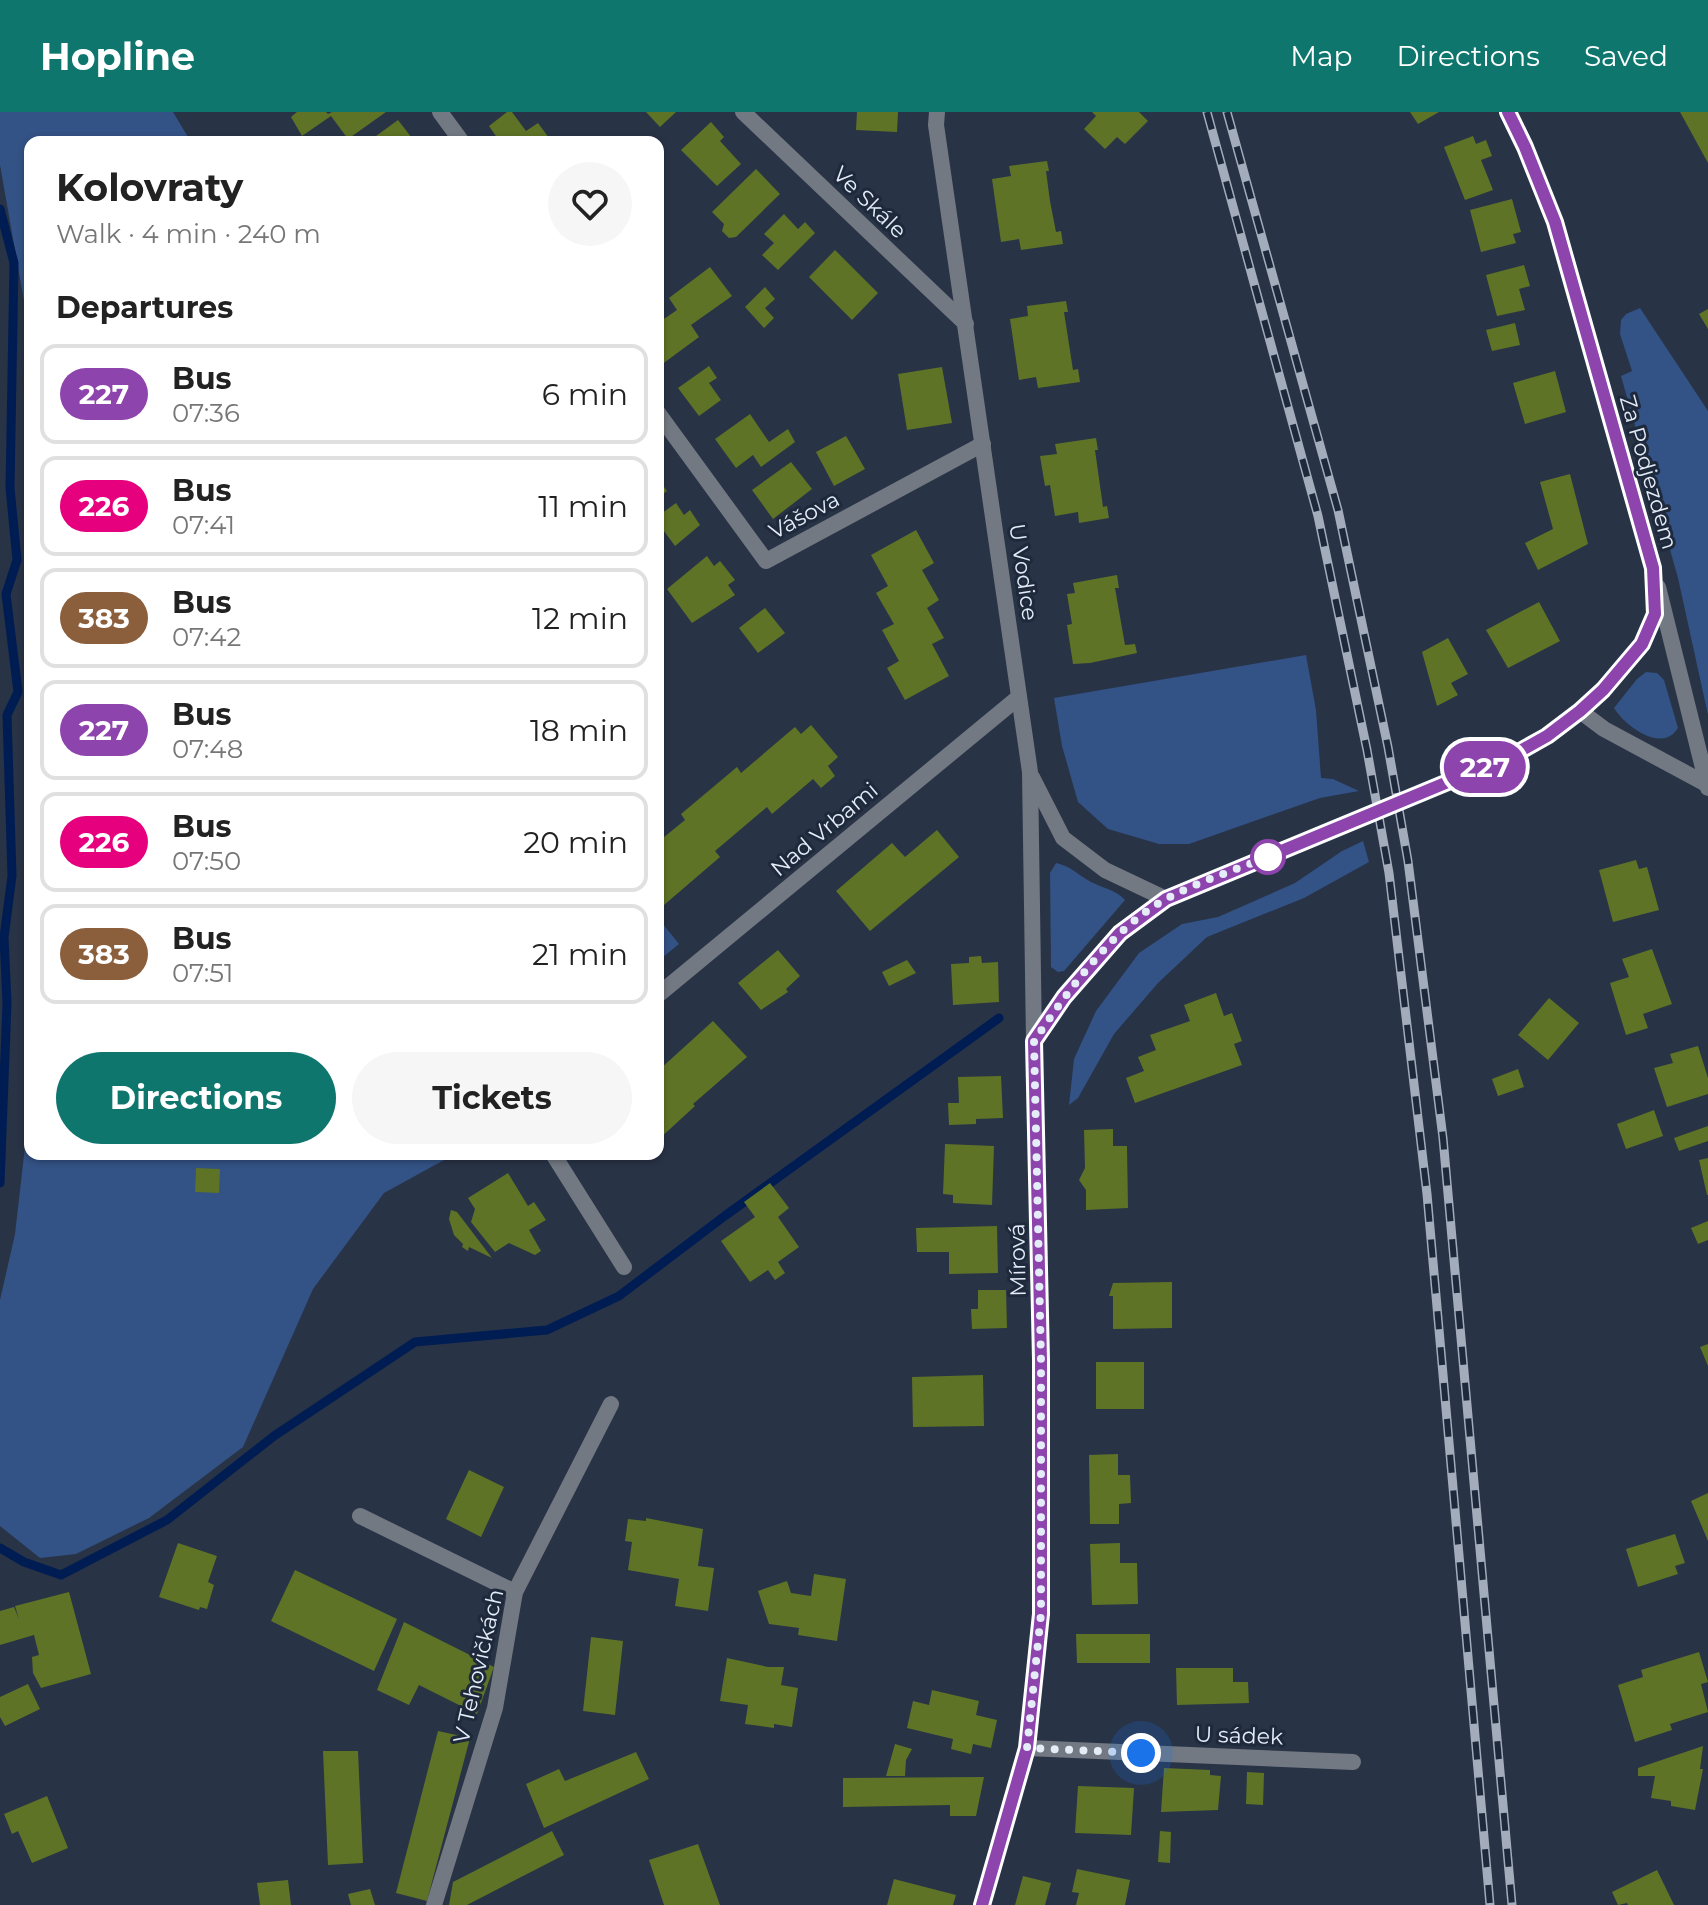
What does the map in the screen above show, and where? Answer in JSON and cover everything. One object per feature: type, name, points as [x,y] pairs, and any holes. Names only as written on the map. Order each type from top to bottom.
[{"type":"street","points":[[440,112],[458,136]]},
{"type":"street","name":"Ve Skále","points":[[743,112],[966,324]]},
{"type":"street","name":"U Vodice","points":[[937,112],[936,125],[1030,772],[1034,1041]]},
{"type":"street","name":"Za Podjezdem","points":[[1166,899],[1513,755],[1547,736],[1580,711],[1603,690],[1642,644],[1655,614],[1653,568],[1555,222],[1508,112]]},
{"type":"street","name":"Vášova","points":[[664,421],[766,561],[983,444]]},
{"type":"street","points":[[1653,568],[1708,786]]},
{"type":"street","name":"Nad Vrbami","points":[[664,990],[1019,697]]},
{"type":"street","points":[[1580,711],[1604,729],[1708,786]]},
{"type":"street","points":[[1030,772],[1063,838],[1105,870],[1166,899],[1120,933],[1064,997],[1034,1041]]},
{"type":"street","name":"Mírová","points":[[982,1905],[1027,1748],[1041,1614],[1041,1360],[1034,1041]]},
{"type":"street","points":[[557,1160],[624,1267]]},
{"type":"street","name":"V Tehovičkách","points":[[434,1905],[495,1708],[515,1592],[611,1404]]},
{"type":"street","points":[[360,1516],[515,1592]]},
{"type":"street","name":"U sádek","points":[[1027,1748],[1353,1762]]},
{"type":"shaded area","points":[[0,112],[173,112],[187,136],[24,136],[24,301],[0,165]]},
{"type":"shaded area","points":[[1640,308],[1708,411],[1708,715],[1678,578],[1621,376],[1632,371],[1620,334],[1621,320],[1626,314]]},
{"type":"shaded area","points":[[1306,655],[1316,710],[1321,778],[1333,779],[1359,791],[1320,798],[1189,844],[1159,844],[1108,829],[1078,802],[1062,746],[1054,698]]},
{"type":"shaded area","points":[[1646,672],[1657,673],[1664,680],[1678,728],[1663,738],[1654,738],[1635,729],[1614,708]]},
{"type":"shaded area","points":[[1363,841],[1369,862],[1304,898],[1207,937],[1158,983],[1114,1034],[1078,1098],[1069,1105],[1074,1059],[1096,1011],[1139,953],[1182,924],[1218,917],[1295,883],[1342,851]]},
{"type":"shaded area","points":[[1056,863],[1125,900],[1064,971],[1058,972],[1051,967],[1050,873]]},
{"type":"shaded area","points":[[664,925],[679,944],[664,956]]},
{"type":"shaded area","points":[[24,1155],[24,1160],[444,1160],[384,1193],[313,1289],[243,1447],[149,1518],[76,1554],[40,1558],[0,1526],[0,1300],[15,1234]]},
{"type":"building","points":[[297,112],[386,112],[352,136],[346,136],[331,116],[302,136],[291,117]]},
{"type":"building","points":[[507,112],[512,112],[526,131],[538,123],[548,136],[496,136],[489,126]]},
{"type":"building","points":[[646,112],[676,112],[660,127]]},
{"type":"building","points":[[857,112],[898,112],[897,132],[856,130]]},
{"type":"building","points":[[1092,112],[1139,112],[1148,121],[1125,144],[1117,137],[1105,149],[1084,129],[1096,116]]},
{"type":"building","points":[[1410,112],[1439,112],[1418,124]]},
{"type":"building","points":[[1680,112],[1708,112],[1708,163]]},
{"type":"building","points":[[398,120],[410,136],[376,136]]},
{"type":"building","points":[[711,122],[724,137],[720,141],[741,164],[717,186],[681,150]]},
{"type":"building","points":[[1473,136],[1476,144],[1486,140],[1492,156],[1481,160],[1493,190],[1465,200],[1444,147]]},
{"type":"building","points":[[1047,161],[1050,201],[1056,232],[1061,231],[1063,244],[1021,250],[1019,239],[1001,242],[992,179],[1011,176],[1009,166]]},
{"type":"building","points":[[756,169],[780,194],[736,237],[729,238],[722,231],[724,224],[712,212]]},
{"type":"building","points":[[1512,199],[1521,232],[1513,234],[1516,243],[1481,252],[1470,210]]},
{"type":"building","points":[[784,214],[798,229],[805,222],[815,233],[778,270],[762,255],[774,243],[764,234]]},
{"type":"building","points":[[835,250],[878,293],[852,320],[809,277]]},
{"type":"building","points":[[1524,265],[1530,286],[1519,289],[1525,310],[1497,316],[1486,275]]},
{"type":"building","points":[[710,267],[732,296],[691,325],[699,337],[664,363],[664,319],[677,310],[669,298]]},
{"type":"building","points":[[765,287],[775,299],[765,308],[774,318],[764,328],[745,307]]},
{"type":"building","points":[[1066,301],[1068,312],[1064,312],[1073,370],[1078,369],[1080,382],[1038,388],[1036,377],[1019,380],[1010,319],[1028,316],[1027,306]]},
{"type":"building","points":[[1708,309],[1708,329],[1699,314]]},
{"type":"building","points":[[1515,323],[1520,345],[1492,351],[1486,330]]},
{"type":"building","points":[[709,366],[717,378],[709,383],[721,400],[699,416],[678,388]]},
{"type":"building","points":[[942,367],[952,423],[907,430],[898,374]]},
{"type":"building","points":[[1555,371],[1566,412],[1525,424],[1513,383]]},
{"type":"building","points":[[750,414],[769,442],[788,429],[795,442],[761,467],[753,455],[736,468],[715,439]]},
{"type":"building","points":[[846,436],[865,469],[834,486],[816,452]]},
{"type":"building","points":[[1096,438],[1103,507],[1107,506],[1109,518],[1079,523],[1078,512],[1055,516],[1050,485],[1045,486],[1040,456],[1057,454],[1055,444]]},
{"type":"building","points":[[791,462],[812,489],[773,519],[752,490]]},
{"type":"building","points":[[1570,474],[1588,544],[1538,570],[1525,543],[1553,529],[1540,482]]},
{"type":"building","points":[[676,503],[684,515],[690,510],[700,525],[675,546],[664,531],[664,512]]},
{"type":"building","points":[[916,530],[934,563],[922,570],[939,600],[927,608],[944,638],[932,644],[949,676],[905,700],[887,668],[899,661],[882,630],[894,624],[876,593],[888,586],[871,555]]},
{"type":"building","points":[[707,556],[714,566],[720,561],[735,580],[728,585],[735,595],[692,623],[667,589]]},
{"type":"building","points":[[1117,575],[1119,588],[1115,588],[1125,645],[1135,644],[1137,653],[1073,664],[1067,625],[1072,624],[1067,594],[1075,593],[1073,583]]},
{"type":"building","points":[[1539,602],[1560,641],[1508,668],[1486,630]]},
{"type":"building","points":[[765,608],[785,633],[758,653],[739,628]]},
{"type":"building","points":[[1448,638],[1468,674],[1451,683],[1458,695],[1437,706],[1422,652]]},
{"type":"building","points":[[811,725],[838,757],[828,766],[835,776],[821,788],[813,779],[772,814],[767,807],[715,851],[720,857],[664,905],[664,837],[685,820],[681,814],[737,767],[741,773],[795,727],[801,734]]},
{"type":"building","points":[[937,830],[959,857],[870,931],[836,891],[892,843],[905,857]]},
{"type":"building","points":[[1636,860],[1639,869],[1647,867],[1659,910],[1613,922],[1599,870]]},
{"type":"building","points":[[1652,949],[1672,1004],[1643,1014],[1648,1028],[1626,1035],[1610,983],[1629,977],[1622,959]]},
{"type":"building","points":[[778,950],[800,976],[786,989],[788,992],[761,1010],[738,983]]},
{"type":"building","points":[[981,956],[982,963],[998,962],[999,1002],[953,1005],[951,964],[969,963],[969,957]]},
{"type":"building","points":[[907,960],[916,973],[889,986],[882,972]]},
{"type":"building","points":[[1216,993],[1224,1016],[1232,1013],[1242,1041],[1234,1044],[1242,1065],[1135,1103],[1126,1078],[1144,1071],[1138,1057],[1156,1050],[1150,1035],[1190,1021],[1184,1005]]},
{"type":"building","points":[[1549,998],[1579,1023],[1548,1060],[1518,1035]]},
{"type":"building","points":[[713,1021],[747,1057],[693,1104],[695,1106],[664,1134],[664,1065]]},
{"type":"building","points":[[1698,1046],[1708,1078],[1708,1094],[1667,1107],[1654,1068],[1673,1063],[1670,1054]]},
{"type":"building","points":[[1518,1069],[1524,1087],[1498,1096],[1492,1079]]},
{"type":"building","points":[[1001,1076],[1003,1118],[976,1119],[976,1124],[949,1125],[948,1103],[959,1103],[958,1077]]},
{"type":"building","points":[[1654,1110],[1663,1136],[1626,1149],[1617,1124]]},
{"type":"building","points":[[1708,1126],[1708,1141],[1679,1151],[1674,1138]]},
{"type":"building","points":[[1113,1129],[1113,1146],[1127,1146],[1128,1208],[1086,1210],[1086,1190],[1079,1180],[1085,1168],[1084,1130]]},
{"type":"building","points":[[945,1144],[994,1146],[992,1205],[953,1203],[953,1195],[943,1194]]},
{"type":"building","points":[[1708,1158],[1708,1195],[1707,1195],[1699,1160]]},
{"type":"building","points":[[196,1168],[220,1169],[219,1193],[195,1192]]},
{"type":"building","points":[[508,1173],[528,1206],[534,1202],[546,1220],[529,1230],[541,1251],[535,1255],[509,1243],[495,1252],[471,1222],[475,1209],[468,1198]]},
{"type":"building","points":[[770,1183],[789,1208],[778,1217],[799,1247],[778,1262],[785,1273],[775,1280],[768,1270],[750,1282],[721,1241],[755,1217],[744,1202]]},
{"type":"building","points":[[451,1210],[457,1212],[492,1258],[469,1247],[468,1251],[462,1247],[449,1219]]},
{"type":"building","points":[[1708,1221],[1708,1240],[1698,1244],[1691,1228]]},
{"type":"building","points":[[997,1226],[998,1273],[949,1274],[949,1252],[917,1252],[916,1228]]},
{"type":"building","points":[[1172,1282],[1172,1328],[1113,1329],[1113,1296],[1109,1296],[1113,1283]]},
{"type":"building","points":[[978,1290],[1006,1290],[1007,1328],[972,1329],[971,1309],[978,1309]]},
{"type":"building","points":[[1708,1344],[1708,1366],[1700,1347]]},
{"type":"building","points":[[1096,1362],[1144,1362],[1144,1409],[1096,1409]]},
{"type":"building","points":[[983,1375],[984,1426],[913,1427],[912,1377]]},
{"type":"building","points":[[1118,1454],[1118,1475],[1130,1475],[1131,1503],[1119,1504],[1119,1524],[1090,1524],[1089,1455]]},
{"type":"building","points":[[469,1470],[504,1487],[481,1537],[446,1519]]},
{"type":"building","points":[[1708,1493],[1708,1541],[1691,1501]]},
{"type":"building","points":[[646,1518],[703,1529],[698,1566],[714,1568],[708,1611],[675,1606],[679,1579],[628,1570],[632,1542],[625,1541],[628,1519],[646,1521]]},
{"type":"building","points":[[1675,1534],[1685,1563],[1675,1566],[1678,1574],[1638,1587],[1626,1549]]},
{"type":"building","points":[[178,1543],[217,1556],[208,1582],[214,1585],[207,1609],[200,1607],[199,1610],[159,1597]]},
{"type":"building","points":[[1120,1543],[1120,1563],[1137,1563],[1138,1604],[1092,1605],[1090,1544]]},
{"type":"building","points":[[295,1570],[397,1619],[374,1671],[271,1621]]},
{"type":"building","points":[[814,1574],[846,1579],[837,1641],[798,1635],[799,1628],[769,1624],[758,1591],[787,1581],[791,1593],[811,1596]]},
{"type":"building","points":[[69,1592],[91,1674],[41,1688],[33,1673],[32,1657],[39,1655],[34,1635],[0,1645],[0,1611],[14,1607],[19,1619],[15,1606]]},
{"type":"building","points":[[404,1622],[494,1667],[477,1714],[419,1685],[409,1705],[377,1690]]},
{"type":"building","points":[[1076,1634],[1150,1634],[1150,1663],[1077,1663]]},
{"type":"building","points":[[591,1637],[623,1641],[615,1715],[583,1711]]},
{"type":"building","points":[[1699,1652],[1708,1682],[1701,1684],[1708,1712],[1670,1724],[1672,1730],[1635,1742],[1618,1685],[1643,1677],[1641,1670]]},
{"type":"building","points":[[727,1658],[768,1667],[784,1667],[781,1685],[798,1688],[792,1727],[745,1724],[748,1705],[720,1701]]},
{"type":"building","points":[[1176,1668],[1233,1668],[1233,1682],[1248,1682],[1249,1703],[1177,1705]]},
{"type":"building","points":[[28,1684],[40,1709],[5,1726],[0,1717],[0,1697]]},
{"type":"building","points":[[932,1690],[979,1701],[976,1715],[997,1720],[991,1748],[973,1744],[971,1754],[951,1749],[953,1739],[907,1728],[913,1701],[929,1705]]},
{"type":"building","points":[[438,1731],[470,1738],[427,1901],[396,1893]]},
{"type":"building","points":[[895,1744],[912,1749],[906,1760],[905,1776],[886,1776]]},
{"type":"building","points":[[1703,1746],[1700,1769],[1703,1769],[1695,1810],[1671,1806],[1671,1801],[1651,1798],[1655,1776],[1638,1776],[1638,1768]]},
{"type":"building","points":[[323,1751],[358,1751],[363,1863],[328,1865]]},
{"type":"building","points":[[636,1752],[649,1779],[544,1828],[526,1784],[559,1769],[565,1781]]},
{"type":"building","points":[[1164,1768],[1210,1770],[1210,1775],[1221,1776],[1218,1810],[1161,1812]]},
{"type":"building","points":[[1247,1772],[1264,1773],[1263,1805],[1246,1804]]},
{"type":"building","points":[[984,1777],[976,1816],[950,1816],[950,1805],[843,1807],[843,1778]]},
{"type":"building","points":[[1078,1786],[1134,1788],[1131,1835],[1075,1833]]},
{"type":"building","points":[[47,1796],[68,1848],[32,1863],[18,1831],[12,1834],[4,1814]]},
{"type":"building","points":[[552,1831],[564,1855],[467,1905],[449,1905],[453,1882]]},
{"type":"building","points":[[1160,1831],[1171,1832],[1170,1863],[1158,1862]]},
{"type":"building","points":[[698,1844],[720,1905],[664,1905],[649,1860]]},
{"type":"building","points":[[1077,1869],[1130,1880],[1125,1905],[1076,1905],[1079,1893],[1072,1892]]},
{"type":"building","points":[[1657,1870],[1674,1905],[1618,1905],[1612,1892]]},
{"type":"building","points":[[1023,1876],[1051,1883],[1045,1905],[1015,1905]]},
{"type":"building","points":[[894,1879],[956,1895],[953,1905],[887,1905]]},
{"type":"building","points":[[288,1880],[291,1905],[260,1905],[257,1883]]},
{"type":"building","points":[[370,1889],[375,1905],[351,1905],[348,1894]]},
{"type":"waterway","points":[[0,209],[14,263],[10,488],[17,560],[6,594],[18,692],[7,715],[12,876],[4,937],[7,1003],[0,1183]]},
{"type":"waterway","points":[[0,1548],[24,1562],[61,1575],[167,1520],[274,1436],[415,1342],[547,1330],[619,1296],[999,1018]]},
{"type":"railway","points":[[1207,112],[1318,516],[1367,750],[1389,873],[1427,1194],[1490,1905]]},
{"type":"railway","points":[[1227,112],[1338,510],[1388,747],[1408,861],[1443,1138],[1512,1905]]},
{"type":"bus line","name":"227","points":[[982,1905],[1027,1748],[1041,1614],[1041,1360],[1034,1041],[1064,997],[1120,933],[1166,899],[1513,755],[1547,736],[1603,690],[1642,644],[1655,614],[1653,568],[1555,222],[1508,112]]},
{"type":"route","points":[[1141,1753],[1027,1748],[1041,1614],[1041,1360],[1034,1041],[1064,997],[1120,933],[1166,899],[1276,854],[1268,857]]}]
